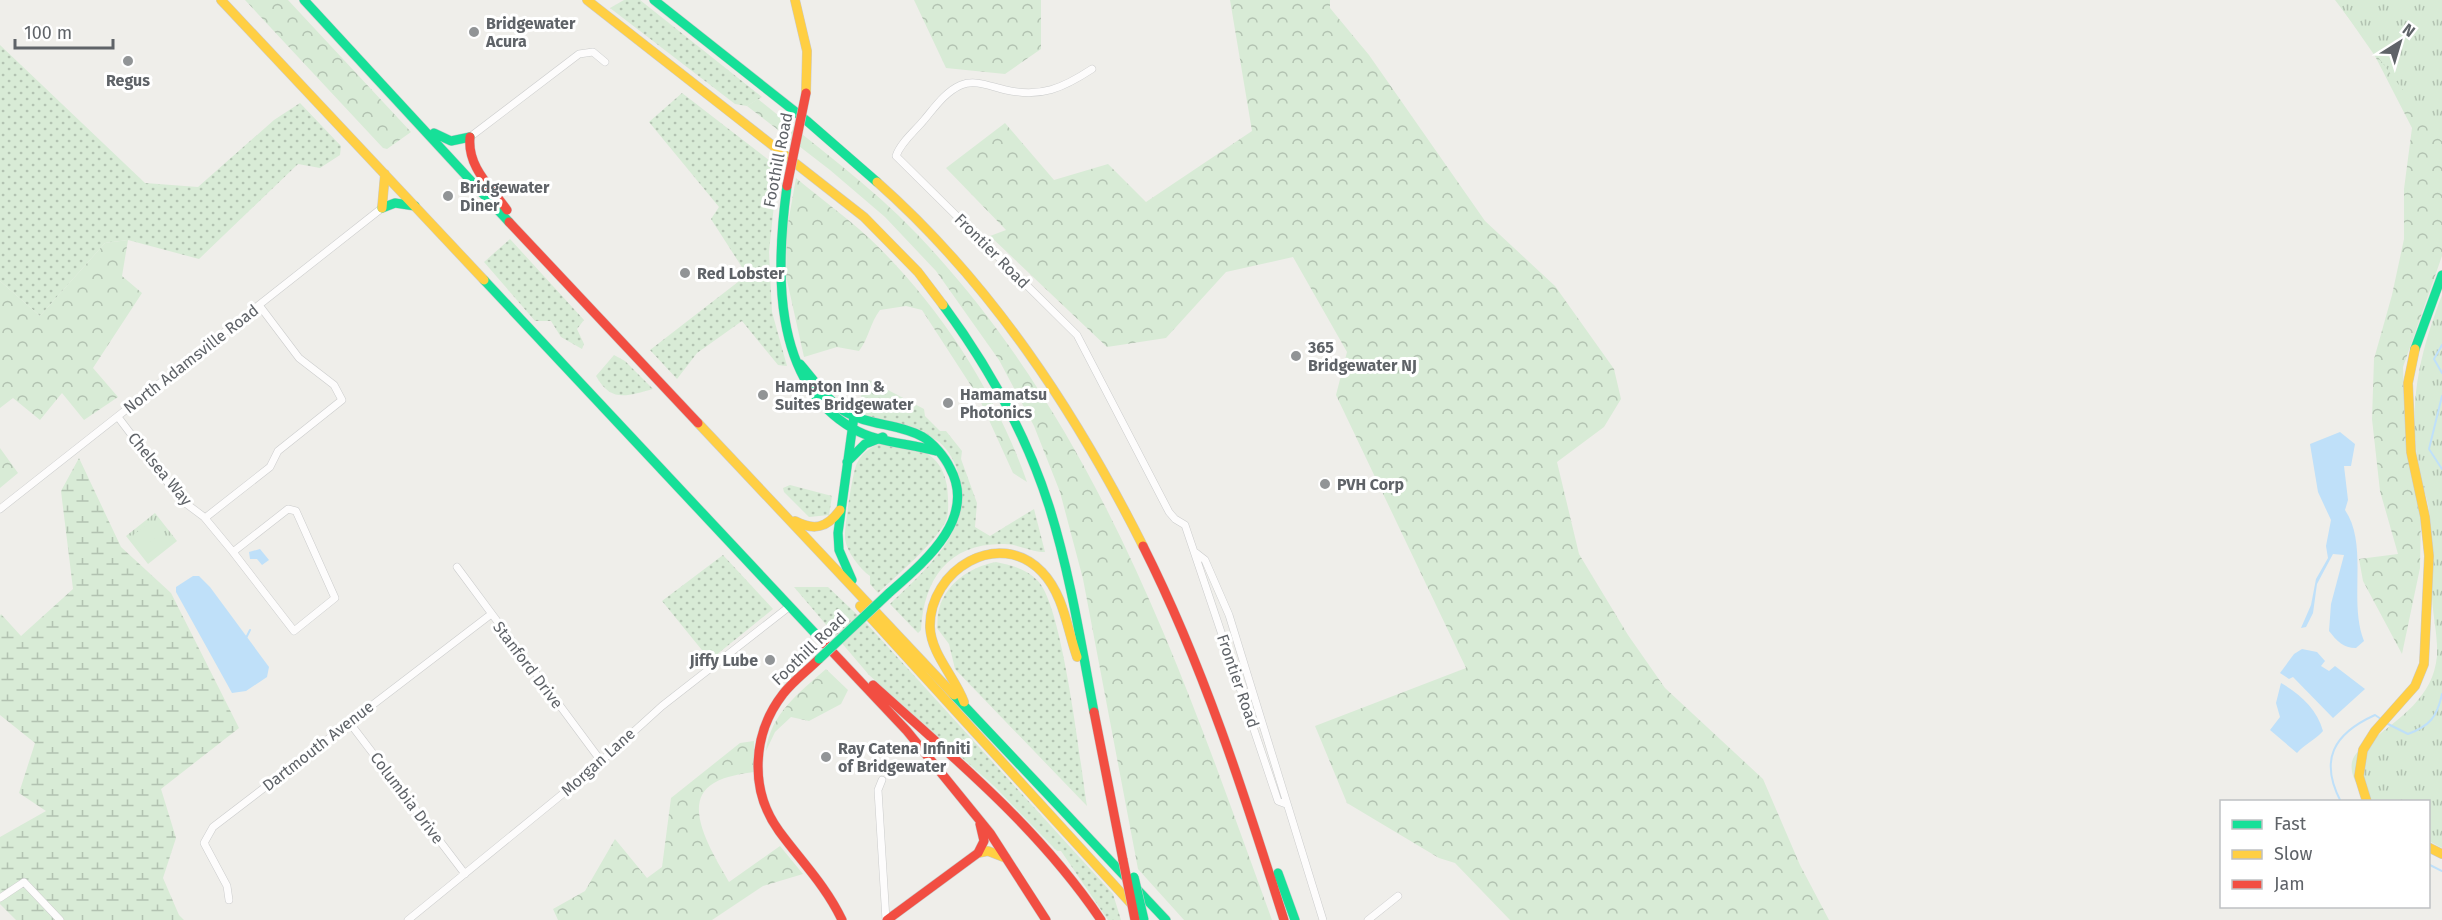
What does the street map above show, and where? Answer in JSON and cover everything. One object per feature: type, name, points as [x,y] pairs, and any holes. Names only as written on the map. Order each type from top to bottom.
[{"type":"main road","points":[[221,0],[925,752],[976,814],[1046,920]]},
{"type":"main road","points":[[304,0],[527,241],[1166,920]]},
{"type":"main road","points":[[587,0],[836,193],[893,245],[942,302],[975,348],[1004,398],[1042,486],[1064,558],[1135,920]]},
{"type":"main road","points":[[654,0],[882,185],[950,254],[1025,345],[1079,425],[1121,502],[1189,651],[1253,817],[1284,920]]},
{"type":"main road","name":"Foothill Road","points":[[795,0],[807,51],[806,93],[780,232],[780,278],[789,336],[803,381],[817,400],[852,429],[936,450]]},
{"type":"main road","points":[[405,110],[442,141],[457,142],[470,137]]},
{"type":"main road","points":[[470,137],[467,150],[471,160],[527,241]]},
{"type":"main road","points":[[382,208],[385,195],[385,174]]},
{"type":"main road","points":[[382,208],[394,203],[415,206]]},
{"type":"main road","points":[[2367,800],[2360,783],[2363,750],[2375,731],[2415,686],[2425,655],[2428,556],[2425,517],[2410,452],[2408,383],[2414,351],[2442,274]]},
{"type":"main road","name":"Foothill Road","points":[[798,362],[831,401],[854,417],[921,436],[947,462],[958,493],[955,516],[941,543],[783,694],[761,735],[757,768],[762,797],[772,820],[820,879],[842,920]]},
{"type":"main road","points":[[854,417],[840,509],[839,549],[855,589]]},
{"type":"main road","points":[[847,462],[865,444],[883,437]]},
{"type":"main road","points":[[786,515],[808,528],[820,529],[830,525],[840,509]]},
{"type":"main road","points":[[812,543],[815,556],[1145,920]]},
{"type":"main road","points":[[965,706],[959,685],[935,650],[930,616],[935,594],[943,580],[953,569],[977,555],[997,552],[1019,556],[1045,575],[1057,596],[1076,656],[1085,668]]},
{"type":"main road","points":[[846,665],[870,682],[1029,829],[1071,875],[1101,920]]},
{"type":"main road","points":[[976,814],[984,836],[978,854]]},
{"type":"main road","points":[[1253,817],[1268,848],[1295,920]]},
{"type":"main road","points":[[1114,818],[1124,828],[1145,920]]},
{"type":"main road","points":[[886,920],[978,854],[993,851],[1007,858]]},
{"type":"street","points":[[470,137],[579,54],[592,52],[605,62]]},
{"type":"street","name":"Frontier Road","points":[[1092,69],[1054,91],[1039,93],[1021,93],[975,82],[963,84],[945,96],[896,156],[1077,335],[1169,512],[1185,525],[1278,801],[1286,804]]},
{"type":"street","name":"North Adamsville Road","points":[[0,509],[382,208]]},
{"type":"street","name":"Chelsea Way","points":[[205,518],[270,467],[278,451],[342,400],[334,385],[298,358],[259,305]]},
{"type":"street","name":"Chelsea Way","points":[[118,417],[168,483],[184,502],[205,518],[294,631],[335,598],[296,511],[288,509],[232,552]]},
{"type":"street","name":"Frontier Road","points":[[1195,553],[1205,560],[1229,615],[1323,920]]},
{"type":"street","name":"Stanford Drive","points":[[456,567],[601,761]]},
{"type":"street","name":"Morgan Lane","points":[[408,920],[601,761],[662,706],[790,606]]},
{"type":"street","name":"Dartmouth Avenue","points":[[230,900],[227,886],[205,848],[206,835],[490,615]]},
{"type":"street","name":"Columbia Drive","points":[[349,722],[465,874]]},
{"type":"street","points":[[882,780],[878,790],[886,920]]},
{"type":"street","points":[[0,898],[24,882],[60,920]]},
{"type":"street","points":[[1368,920],[1398,896]]},
{"type":"green space","points":[[245,0],[288,0],[411,132],[387,149],[383,148]]},
{"type":"green space","points":[[624,0],[640,0],[762,97],[747,106],[735,104],[610,8]]},
{"type":"green space","points":[[914,0],[1041,0],[1041,49],[1005,74],[946,68]]},
{"type":"green space","points":[[1230,0],[1330,0],[1330,8],[1369,55],[1485,221],[1555,286],[1614,369],[1621,399],[1604,427],[1557,462],[1579,554],[1628,635],[1665,688],[1763,779],[1800,865],[1829,920],[1510,920],[1455,863],[1439,858],[1347,803],[1315,726],[1466,668],[1336,395],[1347,352],[1293,257],[1226,272],[1166,338],[1107,347],[990,236],[1006,230],[946,168],[1005,123],[1054,180],[1108,164],[1146,202],[1252,131]]},
{"type":"green space","points":[[2335,0],[2442,0],[2442,142]]},
{"type":"green space","points":[[2336,0],[2442,0],[2442,256],[2403,367],[2406,439],[2421,516],[2420,568],[2402,654],[2363,581],[2359,559],[2398,554],[2380,491],[2372,419],[2374,359],[2392,295],[2404,239],[2404,189],[2412,128],[2375,56]]},
{"type":"green space","points":[[0,45],[145,183],[198,187],[274,120],[300,103],[341,146],[340,155],[320,168],[298,164],[199,259],[128,240],[105,243],[40,316],[0,281]]},
{"type":"green space","points":[[682,93],[778,167],[769,252],[772,312],[787,366],[778,365],[742,321],[697,353],[677,379],[650,350],[747,275],[711,219],[719,207],[649,122]]},
{"type":"green space","points":[[758,99],[860,181],[917,234],[981,309],[1038,388],[1087,471],[1130,558],[1169,646],[1272,920],[1184,920],[1138,869],[1083,579],[1060,492],[1034,426],[999,360],[936,271],[885,217],[830,170],[747,106]]},
{"type":"green space","points":[[796,178],[868,237],[918,290],[941,320],[962,350],[999,415],[1027,482],[1013,473],[979,398],[922,310],[906,306],[880,310],[859,351],[837,347],[804,357],[786,276],[787,229]]},
{"type":"green space","points":[[510,239],[584,320],[577,329],[584,344],[582,349],[561,337],[551,321],[535,321],[484,262]]},
{"type":"green space","points":[[128,240],[122,276],[142,293],[93,368],[118,397],[84,420],[62,393],[40,420],[13,398],[0,408],[0,281],[40,316],[105,243]]},
{"type":"green space","points":[[2442,295],[2442,848],[2430,842],[2430,800],[2370,800],[2363,793],[2352,773],[2352,762],[2359,750],[2393,724],[2422,695],[2434,671],[2437,656],[2432,598],[2430,522],[2419,472],[2415,425],[2417,382]]},
{"type":"green space","points":[[614,355],[625,361],[653,389],[620,395],[614,394],[602,385],[596,376]]},
{"type":"green space","points":[[869,380],[924,409],[925,416],[940,431],[946,431],[962,451],[961,459],[977,503],[975,527],[990,536],[1034,509],[1045,552],[1014,545],[985,545],[954,557],[943,567],[927,594],[921,630],[918,633],[890,604],[931,563],[953,532],[959,515],[961,497],[959,477],[952,458],[939,442],[859,412],[863,384]]},
{"type":"green space","points":[[887,441],[918,449],[933,458],[944,474],[948,510],[943,527],[936,536],[878,593],[870,584],[870,576],[851,554],[846,543],[845,532],[857,463],[869,449]]},
{"type":"green space","points":[[0,448],[18,473],[0,488]]},
{"type":"green space","points":[[79,458],[121,547],[171,593],[239,728],[161,789],[176,838],[163,878],[179,915],[184,920],[16,920],[0,904],[0,837],[46,811],[19,793],[35,743],[0,715],[0,616],[1,614],[21,636],[73,589],[61,491]]},
{"type":"green space","points":[[790,485],[832,496],[829,515],[809,517],[784,492],[783,488]]},
{"type":"green space","points":[[155,513],[177,541],[148,564],[126,536]]},
{"type":"green space","points":[[152,521],[158,529],[140,543],[133,535]]},
{"type":"green space","points":[[162,533],[168,541],[150,556],[143,547]]},
{"type":"green space","points":[[723,555],[773,609],[710,660],[662,601]]},
{"type":"green space","points":[[996,562],[1029,573],[1038,581],[1047,596],[1063,652],[1087,806],[955,669],[949,644],[937,628],[941,603],[952,586],[977,568]]},
{"type":"green space","points":[[794,587],[828,587],[868,625],[1113,894],[1121,920],[1108,920],[1061,851],[1057,851],[994,786],[869,675]]},
{"type":"green space","points":[[826,669],[848,690],[841,704],[809,721],[791,717],[775,732],[766,751],[773,726],[780,715],[797,695]]},
{"type":"green space","points":[[754,741],[754,772],[723,779],[704,792],[699,804],[699,817],[703,831],[729,882],[780,846],[803,874],[763,886],[712,920],[558,920],[553,909],[585,891],[615,839],[647,878],[662,867],[671,798],[740,743]]},
{"type":"water","points":[[2340,432],[2355,444],[2351,466],[2344,466],[2348,500],[2345,510],[2356,540],[2358,609],[2364,641],[2356,648],[2347,647],[2329,631],[2331,604],[2344,555],[2333,554],[2317,584],[2313,613],[2306,627],[2301,628],[2311,605],[2316,579],[2328,558],[2326,546],[2331,520],[2318,492],[2310,444]]},
{"type":"water","points":[[260,549],[269,560],[262,565],[257,559],[250,559],[249,552]]},
{"type":"water","points":[[193,576],[199,576],[210,587],[269,667],[267,677],[246,691],[232,693],[176,592],[176,587]]},
{"type":"water","points":[[2302,649],[2317,652],[2325,661],[2321,666],[2329,671],[2335,666],[2365,689],[2333,718],[2293,677],[2289,679],[2280,673],[2294,654]]},
{"type":"water","points":[[2281,683],[2307,703],[2317,716],[2323,731],[2297,753],[2270,730],[2280,717],[2276,703]]},
{"type":"waterway","points":[[2442,345],[2434,359],[2442,373]]},
{"type":"waterway","points":[[2442,396],[2429,449],[2442,469]]},
{"type":"waterway","points":[[246,638],[250,630]]},
{"type":"waterway","points":[[2386,723],[2408,734],[2415,731],[2427,724],[2435,715],[2442,694]]},
{"type":"waterway","points":[[2340,800],[2331,773],[2334,750],[2340,740],[2361,722],[2375,715],[2381,719]]},
{"type":"waterway","points":[[2430,865],[2442,871]]},
{"type":"traffic: fast","points":[[304,0],[509,222]]},
{"type":"traffic: fast","points":[[654,0],[807,121],[877,182]]},
{"type":"traffic: fast","points":[[434,133],[451,141],[470,137]]},
{"type":"traffic: fast","points":[[787,186],[781,251],[781,286],[785,320],[793,352],[806,382],[826,407],[861,433],[882,440],[936,451]]},
{"type":"traffic: fast","points":[[382,208],[395,203],[415,206]]},
{"type":"traffic: fast","points":[[2415,349],[2442,275]]},
{"type":"traffic: fast","points":[[484,280],[825,644]]},
{"type":"traffic: fast","points":[[943,305],[960,328],[1004,401],[1040,479],[1063,557],[1094,712]]},
{"type":"traffic: fast","points":[[800,364],[826,395],[844,411],[853,416],[903,429],[923,437],[945,459],[950,468],[957,487],[957,505],[952,522],[931,554],[889,593]]},
{"type":"traffic: fast","points":[[852,580],[839,550],[838,533],[854,416]]},
{"type":"traffic: fast","points":[[847,462],[865,444],[883,437]]},
{"type":"traffic: fast","points":[[819,659],[889,593]]},
{"type":"traffic: fast","points":[[954,695],[1166,920]]},
{"type":"traffic: fast","points":[[1278,873],[1295,920]]},
{"type":"traffic: fast","points":[[1134,877],[1144,920]]},
{"type":"traffic: slow","points":[[221,0],[484,280]]},
{"type":"traffic: slow","points":[[587,0],[864,217],[918,272],[943,305]]},
{"type":"traffic: slow","points":[[795,0],[807,51],[806,93]]},
{"type":"traffic: slow","points":[[382,208],[385,174]]},
{"type":"traffic: slow","points":[[877,182],[957,262],[1027,351],[1089,446],[1143,546]]},
{"type":"traffic: slow","points":[[2366,800],[2359,776],[2363,750],[2375,731],[2415,686],[2424,664],[2429,556],[2425,517],[2411,452],[2408,383],[2415,349]]},
{"type":"traffic: slow","points":[[698,423],[954,695]]},
{"type":"traffic: slow","points":[[795,521],[808,526],[820,526],[830,521],[840,510]]},
{"type":"traffic: slow","points":[[964,702],[934,647],[930,627],[933,606],[941,588],[954,573],[970,561],[987,555],[1006,554],[1025,559],[1042,572],[1060,602],[1077,657]]},
{"type":"traffic: slow","points":[[860,606],[1135,908]]},
{"type":"traffic: slow","points":[[2430,848],[2442,854]]},
{"type":"traffic: slow","points":[[978,853],[988,851],[1006,858]]},
{"type":"traffic: jam","points":[[787,186],[806,93]]},
{"type":"traffic: jam","points":[[470,137],[470,148],[476,167],[507,210]]},
{"type":"traffic: jam","points":[[509,222],[698,423]]},
{"type":"traffic: jam","points":[[1143,546],[1185,637],[1221,730],[1284,920]]},
{"type":"traffic: jam","points":[[825,644],[907,731],[990,833],[1046,920]]},
{"type":"traffic: jam","points":[[819,659],[787,689],[773,710],[760,744],[759,780],[769,815],[821,885],[842,920]]},
{"type":"traffic: jam","points":[[873,685],[965,768],[1023,825],[1051,855],[1101,920]]},
{"type":"traffic: jam","points":[[1094,712],[1123,860]]},
{"type":"traffic: jam","points":[[887,920],[978,853],[984,841],[980,824]]},
{"type":"traffic: jam","points":[[1123,860],[1135,920]]},
{"type":"place","name":"Bridgewater Acura","points":[[474,32]]},
{"type":"place","name":"Regus","points":[[128,61]]},
{"type":"place","name":"Bridgewater Diner","points":[[448,196]]},
{"type":"place","name":"Red Lobster","points":[[685,273]]},
{"type":"place","name":"365 Bridgewater NJ","points":[[1296,356]]},
{"type":"place","name":"Hampton Inn & Suites Bridgewater","points":[[763,395]]},
{"type":"place","name":"Hamamatsu Photonics","points":[[948,403]]},
{"type":"place","name":"PVH Corp","points":[[1325,484]]},
{"type":"place","name":"Jiffy Lube","points":[[770,660]]},
{"type":"place","name":"Ray Catena Infiniti of Bridgewater","points":[[826,757]]}]
